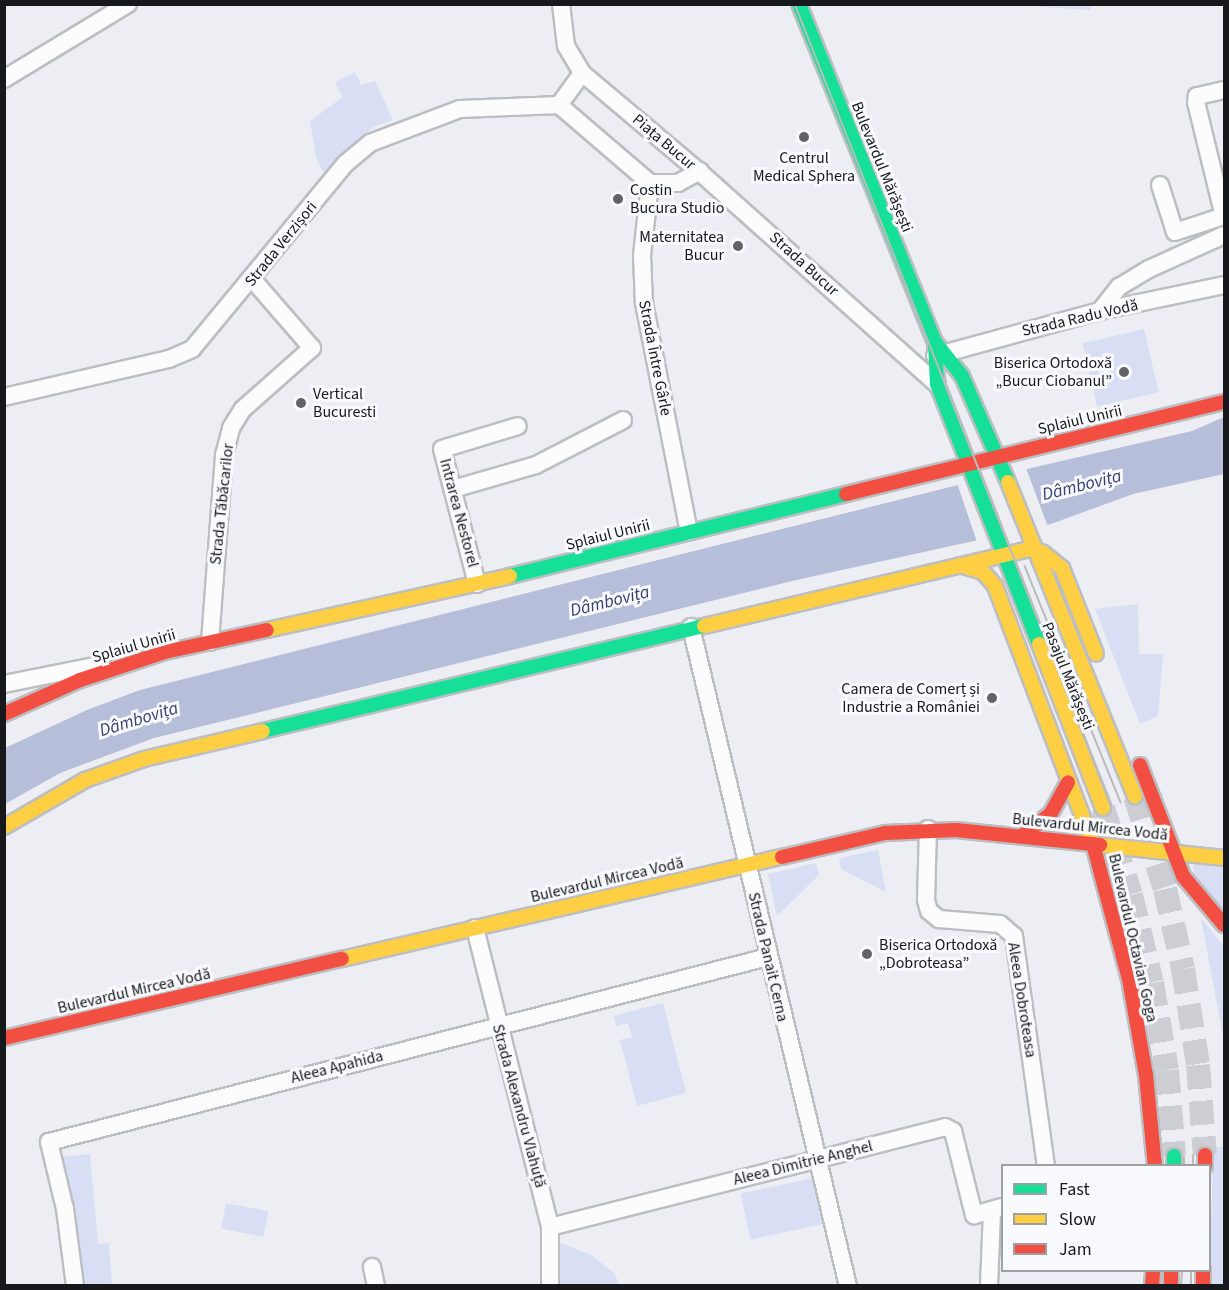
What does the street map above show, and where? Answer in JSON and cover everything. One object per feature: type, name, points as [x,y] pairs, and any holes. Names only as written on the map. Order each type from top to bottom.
[{"type":"main road","name":"Bulevardul Mărășești","points":[[800,4],[938,350],[962,376],[1029,532]]},
{"type":"main road","name":"Bulevardul Mărășești","points":[[938,350],[937,384],[996,539]]},
{"type":"main road","name":"Splaiul Unirii","points":[[4,714],[80,680],[165,652],[477,584],[1224,402]]},
{"type":"main road","name":"Pasajul Mărășești","points":[[1029,532],[1135,796]]},
{"type":"main road","name":"Pasajul Mărășești","points":[[996,539],[1103,808]]},
{"type":"main road","points":[[4,827],[85,780],[144,759],[691,627],[1035,548],[1062,568],[1101,666]]},
{"type":"main road","points":[[996,586],[1002,556]]},
{"type":"main road","points":[[960,565],[982,572],[996,586]]},
{"type":"main road","name":"Bulevardul Octavian Goga","points":[[996,586],[1093,844],[1128,979],[1146,1075],[1155,1164]]},
{"type":"main road","points":[[1135,754],[1183,876],[1224,925]]},
{"type":"main road","points":[[1022,836],[1051,813],[1068,782]]},
{"type":"main road","name":"Bulevardul Mircea Vodă","points":[[4,1038],[868,836],[928,829],[1022,836],[1224,858]]},
{"type":"street","points":[[4,79],[128,4]]},
{"type":"street","points":[[561,4],[566,46],[582,73],[559,105],[650,183]]},
{"type":"street","name":"Piața Bucur","points":[[582,73],[700,171],[678,183],[650,183]]},
{"type":"street","points":[[1160,185],[1175,232],[1224,217],[1196,102],[1197,96],[1224,90]]},
{"type":"street","name":"Strada Verzișori","points":[[4,397],[181,355],[202,340],[345,164],[370,143],[460,109],[559,105]]},
{"type":"street","name":"Strada Bucur","points":[[700,171],[937,384]]},
{"type":"street","name":"Strada Între Gârle","points":[[650,183],[642,256],[644,303],[689,532]]},
{"type":"street","points":[[1100,311],[1119,287],[1149,269],[1224,235]]},
{"type":"street","name":"Strada Tăbăcarilor","points":[[210,642],[224,454],[231,428],[243,409],[312,348],[253,280]]},
{"type":"street","name":"Strada Radu Vodă","points":[[938,350],[1100,311],[1224,285]]},
{"type":"street","points":[[908,357],[938,350]]},
{"type":"street","points":[[453,489],[536,465],[623,420]]},
{"type":"street","name":"Intrarea Nestorel","points":[[477,584],[442,449],[518,426]]},
{"type":"street","name":"Strada Panait Cerna","points":[[691,627],[848,1286]]},
{"type":"street","points":[[4,684],[165,652]]},
{"type":"street","name":"Aleea Dobroteasa","points":[[928,829],[926,900],[932,915],[939,919],[1000,924],[1014,936],[1046,1164]]},
{"type":"street","name":"Strada Alexandru Vlahuță","points":[[475,928],[550,1227],[550,1286]]},
{"type":"street","name":"Aleea Apahida","points":[[75,1286],[65,1209],[48,1143],[768,957]]},
{"type":"street","name":"Aleea Dimitrie Anghel","points":[[550,1227],[816,1159],[950,1128],[974,1215],[997,1209]]},
{"type":"street","points":[[989,1286],[997,1209]]},
{"type":"street","points":[[372,1267],[376,1286]]},
{"type":"shaded area","points":[[1002,4],[1091,4],[1091,5],[1090,10]]},
{"type":"shaded area","points":[[355,72],[361,85],[375,81],[393,120],[373,127],[325,175],[316,158],[310,121],[343,97],[335,82]]},
{"type":"shaded area","points":[[1144,329],[1159,392],[1097,407],[1083,343]]},
{"type":"shaded area","points":[[1138,604],[1139,654],[1163,654],[1158,716],[1140,724],[1095,609]]},
{"type":"shaded area","points":[[878,850],[886,892],[841,869],[839,858]]},
{"type":"shaded area","points":[[1193,862],[1224,865],[1224,917],[1195,882]]},
{"type":"shaded area","points":[[816,863],[819,875],[777,916],[768,874]]},
{"type":"shaded area","points":[[1201,918],[1224,947],[1224,1042]]},
{"type":"shaded area","points":[[663,1003],[686,1093],[637,1106],[620,1040],[632,1037],[628,1023],[616,1026],[614,1016]]},
{"type":"shaded area","points":[[1213,1147],[1224,1147],[1224,1285],[1210,1286]]},
{"type":"shaded area","points":[[90,1154],[98,1244],[109,1243],[112,1285],[75,1285],[51,1158]]},
{"type":"shaded area","points":[[814,1178],[824,1224],[750,1240],[741,1194]]},
{"type":"shaded area","points":[[226,1203],[268,1211],[263,1237],[221,1229]]},
{"type":"shaded area","points":[[558,1242],[593,1256],[615,1274],[619,1285],[559,1285]]},
{"type":"water","name":"Dâmbovița","points":[[1224,417],[1224,474],[1133,494],[1051,524],[792,581],[154,738],[60,773],[5,804],[5,748],[87,710],[140,690],[958,485],[1192,431]]},
{"type":"pier","points":[[1026,468],[1048,527],[977,542],[957,483]]},
{"type":"tunnel","points":[[1135,796],[1165,889],[1183,969],[1198,1065],[1205,1155]]},
{"type":"tunnel","points":[[1103,808],[1131,895],[1152,983],[1167,1070],[1174,1156]]},
{"type":"tram line","points":[[795,4],[1112,805]]},
{"type":"tram line","points":[[1025,566],[1121,802]]},
{"type":"tram line","points":[[1193,1156],[1193,1164]]},
{"type":"tram line","points":[[1184,1157],[1184,1164]]},
{"type":"tram line","points":[[1181,1286],[1182,1272]]},
{"type":"tram line","points":[[1191,1272],[1191,1286]]},
{"type":"traffic: fast","points":[[799,4],[935,342],[962,376],[1008,482]]},
{"type":"traffic: fast","points":[[935,342],[937,384],[1039,644]]},
{"type":"traffic: fast","points":[[510,576],[846,494]]},
{"type":"traffic: fast","points":[[263,731],[704,626]]},
{"type":"traffic: fast","points":[[1174,1156],[1174,1164]]},
{"type":"traffic: slow","points":[[1008,482],[1135,796]]},
{"type":"traffic: slow","points":[[704,626],[1035,548]]},
{"type":"traffic: slow","points":[[1042,552],[1062,568],[1096,654]]},
{"type":"traffic: slow","points":[[960,565],[983,572],[995,586],[1093,844]]},
{"type":"traffic: slow","points":[[267,630],[510,576]]},
{"type":"traffic: slow","points":[[1039,644],[1103,808]]},
{"type":"traffic: slow","points":[[4,827],[85,780],[144,759],[263,731]]},
{"type":"traffic: slow","points":[[1100,845],[1224,858]]},
{"type":"traffic: slow","points":[[342,959],[782,857]]},
{"type":"traffic: jam","points":[[846,494],[1224,402]]},
{"type":"traffic: jam","points":[[4,714],[80,680],[165,652],[267,630]]},
{"type":"traffic: jam","points":[[1140,765],[1183,876],[1224,925]]},
{"type":"traffic: jam","points":[[1022,836],[1051,813],[1068,782]]},
{"type":"traffic: jam","points":[[782,857],[885,833],[956,830],[1100,845]]},
{"type":"traffic: jam","points":[[1093,844],[1129,979],[1146,1075],[1155,1164]]},
{"type":"traffic: jam","points":[[4,1038],[342,959]]},
{"type":"traffic: jam","points":[[1205,1155],[1205,1164]]},
{"type":"traffic: jam","points":[[1152,1286],[1153,1272]]},
{"type":"traffic: jam","points":[[1171,1272],[1171,1286]]},
{"type":"traffic: jam","points":[[1203,1272],[1203,1286]]},
{"type":"place","name":"Centrul Medical Sphera","points":[[804,137]]},
{"type":"place","name":"Costin Bucura Studio","points":[[618,199]]},
{"type":"place","name":"Maternitatea Bucur","points":[[738,246]]},
{"type":"place","name":"Biserica Ortodoxă „Bucur Ciobanul”","points":[[1124,372]]},
{"type":"place","name":"Vertical Bucuresti","points":[[301,403]]},
{"type":"place","name":"Camera de Comerț și Industrie a României","points":[[992,698]]},
{"type":"place","name":"Biserica Ortodoxă „Dobroteasa”","points":[[867,954]]}]
